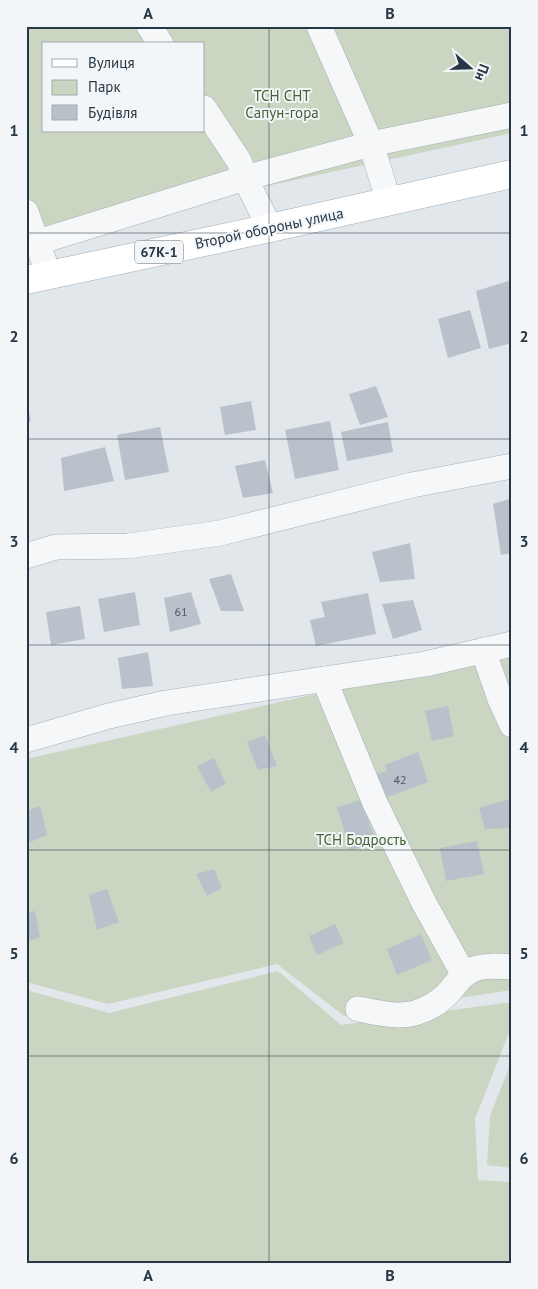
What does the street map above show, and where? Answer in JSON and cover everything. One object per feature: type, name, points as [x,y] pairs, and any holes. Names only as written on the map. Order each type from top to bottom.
[{"type":"main road","name":"Второй обороны улица","points":[[37,277],[512,174]]},
{"type":"street","points":[[149,26],[160,42]]},
{"type":"street","points":[[319,26],[371,144],[389,202]]},
{"type":"street","points":[[205,110],[239,161],[245,178],[270,228]]},
{"type":"street","points":[[38,242],[245,178],[371,144],[512,115]]},
{"type":"street","points":[[26,212],[38,242],[37,277]]},
{"type":"street","points":[[26,556],[56,547],[128,546],[220,534],[412,485],[512,466]]},
{"type":"street","points":[[26,740],[109,716],[166,703],[425,664],[512,644]]},
{"type":"street","points":[[483,650],[500,699],[512,725]]},
{"type":"street","points":[[324,679],[375,804],[424,903],[464,975]]},
{"type":"street","points":[[358,1009],[402,1015],[415,1013],[433,1005],[444,997],[464,975],[477,968],[512,966]]},
{"type":"green space","name":"ТСН СНТ Сапун-гора","points":[[26,26],[512,26],[512,133],[26,238]]},
{"type":"green space","name":"ТСН Бодрость","points":[[512,650],[512,990],[344,1016],[277,964],[108,1004],[26,982],[26,759]]},
{"type":"green space","points":[[278,971],[341,1025],[512,1002],[512,1025],[475,1119],[478,1180],[512,1182],[512,1263],[26,1263],[26,990],[109,1013]]},
{"type":"green space","points":[[512,1060],[512,1168],[487,1165],[490,1116]]},
{"type":"building","points":[[512,280],[512,343],[489,349],[476,291]]},
{"type":"building","points":[[470,310],[481,348],[448,358],[438,319]]},
{"type":"building","points":[[376,386],[388,417],[360,425],[349,394]]},
{"type":"building","points":[[26,399],[31,421],[26,422]]},
{"type":"building","points":[[251,401],[256,430],[225,435],[220,407]]},
{"type":"building","points":[[330,421],[339,470],[295,479],[285,430]]},
{"type":"building","points":[[388,422],[393,452],[347,461],[341,432]]},
{"type":"building","points":[[160,427],[169,472],[125,480],[117,435]]},
{"type":"building","points":[[105,447],[114,481],[64,491],[61,458]]},
{"type":"building","points":[[265,460],[273,493],[243,498],[235,466]]},
{"type":"building","points":[[512,498],[512,553],[501,555],[493,504]]},
{"type":"building","points":[[410,543],[415,579],[380,582],[372,552]]},
{"type":"building","points":[[231,574],[244,611],[221,611],[209,579]]},
{"type":"building","points":[[135,592],[140,625],[104,632],[98,599]]},
{"type":"building","points":[[191,592],[201,624],[170,632],[164,598]]},
{"type":"building","points":[[368,593],[376,634],[316,646],[310,620],[325,617],[321,602]]},
{"type":"building","points":[[413,600],[422,630],[393,639],[382,604]]},
{"type":"building","points":[[80,606],[85,639],[51,645],[46,612]]},
{"type":"building","points":[[148,652],[153,686],[122,689],[118,658]]},
{"type":"building","points":[[448,706],[454,736],[432,741],[425,711]]},
{"type":"building","points":[[265,735],[277,766],[258,770],[247,742]]},
{"type":"building","points":[[418,752],[428,782],[380,800],[372,776],[387,771],[385,765]]},
{"type":"building","points":[[214,758],[226,784],[211,792],[197,766]]},
{"type":"building","points":[[509,799],[512,807],[512,828],[485,829],[479,808]]},
{"type":"building","points":[[361,800],[376,842],[350,850],[337,807]]},
{"type":"building","points":[[40,806],[47,835],[30,842],[26,833],[26,811]]},
{"type":"building","points":[[477,841],[484,874],[446,881],[440,848]]},
{"type":"building","points":[[214,869],[222,888],[207,896],[196,874]]},
{"type":"building","points":[[107,889],[119,922],[97,930],[89,895]]},
{"type":"building","points":[[35,911],[40,937],[26,942],[26,913]]},
{"type":"building","points":[[335,924],[344,943],[317,955],[309,936]]},
{"type":"building","points":[[421,934],[432,960],[397,975],[387,949]]}]
